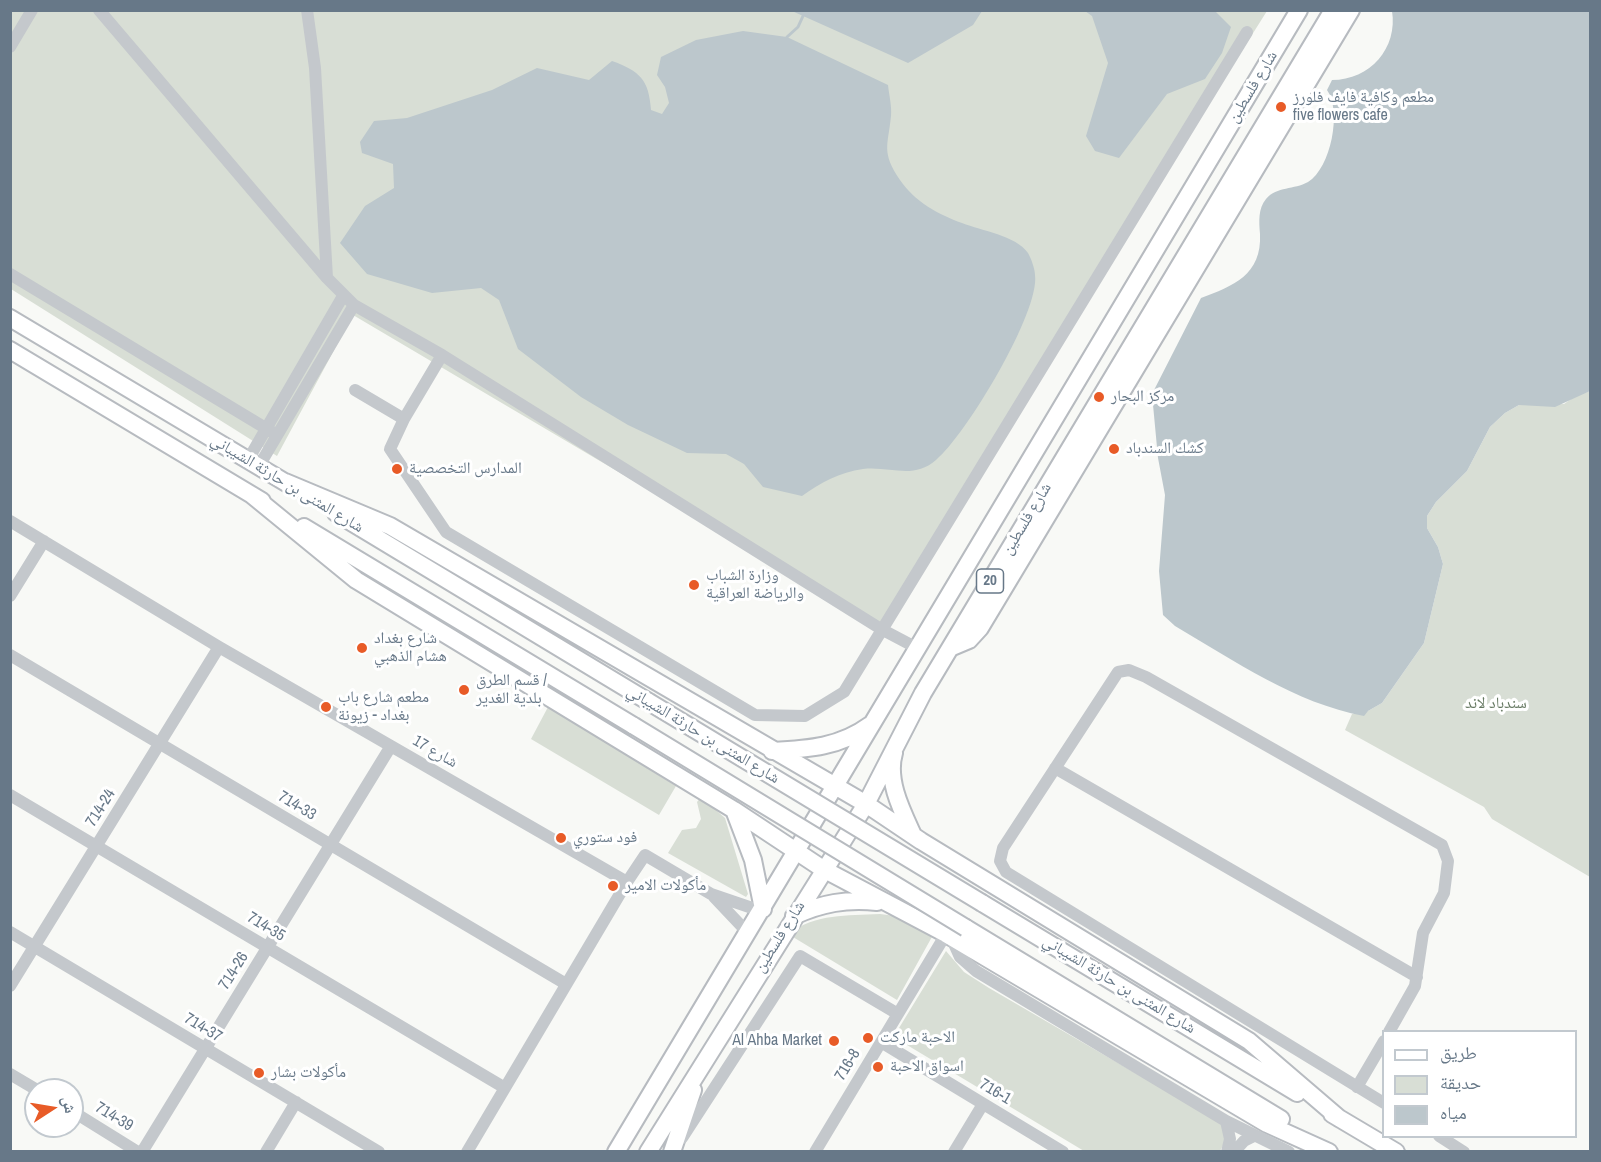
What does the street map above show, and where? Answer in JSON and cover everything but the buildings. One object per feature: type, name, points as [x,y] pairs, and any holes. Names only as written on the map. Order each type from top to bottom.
[{"type":"main road","name":"شارع فلسطين","points":[[616,1152],[1299,10]]},
{"type":"main road","name":"شارع فلسطين","points":[[648,1152],[823,869],[866,804],[923,693],[1333,10]]},
{"type":"main road","points":[[950,648],[969,640],[980,628],[1351,10]]},
{"type":"main road","points":[[1236,116],[1261,131]]},
{"type":"main road","name":"شارع المثنى بن حارثة الشيباني","points":[[10,318],[1396,1152]]},
{"type":"main road","name":"شارع المثنى بن حارثة الشيباني","points":[[10,350],[1334,1152]]},
{"type":"main road","points":[[1095,405],[1095,437]]},
{"type":"main road","points":[[285,482],[390,526],[866,804],[1249,1041],[1340,1119]]},
{"type":"main road","points":[[252,495],[356,580],[734,810],[823,869],[948,936],[1267,1124],[1329,1152]]},
{"type":"main road","points":[[900,678],[902,689],[906,693],[914,696],[923,693]]},
{"type":"main road","points":[[772,751],[825,747],[843,741],[873,722]]},
{"type":"main road","points":[[898,740],[892,758],[892,773],[901,806],[913,835]]},
{"type":"main road","points":[[734,810],[753,860],[762,910]]},
{"type":"main road","points":[[794,916],[827,903],[840,901],[884,903]]},
{"type":"main road","points":[[672,1152],[699,1069]]},
{"type":"street","points":[[10,47],[32,10]]},
{"type":"street","points":[[99,10],[327,278],[354,305],[442,355],[880,628],[917,648]]},
{"type":"street","points":[[307,10],[315,68],[327,278]]},
{"type":"street","points":[[442,355],[404,419],[390,449],[446,532],[755,715],[805,716],[844,692],[880,628],[1247,32]]},
{"type":"street","points":[[10,274],[272,432]]},
{"type":"street","points":[[254,463],[343,296]]},
{"type":"street","points":[[272,432],[354,305]]},
{"type":"street","points":[[355,390],[404,419]]},
{"type":"street","name":"شارع 17","points":[[10,520],[219,647],[627,882]]},
{"type":"street","points":[[10,596],[44,541]]},
{"type":"street","name":"714-24","points":[[10,986],[219,647]]},
{"type":"street","name":"714-33","points":[[10,655],[566,984]]},
{"type":"street","points":[[1382,1102],[1006,872],[1000,861],[1003,848],[1118,672],[1129,670],[1146,677],[1442,845],[1448,861],[1448,881],[1423,933],[1417,977],[1390,1030]]},
{"type":"street","name":"714-26","points":[[140,1152],[391,746]]},
{"type":"street","points":[[1055,768],[1417,977]]},
{"type":"street","name":"714-35","points":[[10,795],[505,1088]]},
{"type":"street","points":[[467,1152],[645,855],[711,894],[762,910]]},
{"type":"street","points":[[711,894],[748,933]]},
{"type":"street","name":"714-37","points":[[10,932],[379,1152]]},
{"type":"street","points":[[948,936],[954,948],[968,965],[1226,1121],[1288,1152]]},
{"type":"street","name":"716-8","points":[[815,1152],[948,936]]},
{"type":"street","points":[[672,1152],[801,956],[898,1014]]},
{"type":"street","name":"716-1","points":[[881,1042],[1063,1152]]},
{"type":"street","points":[[1357,1087],[1382,1043]]},
{"type":"street","points":[[10,1074],[24,1082]]},
{"type":"street","points":[[266,1152],[296,1102]]},
{"type":"street","points":[[954,1152],[983,1104]]},
{"type":"street","name":"714-39","points":[[84,1119],[140,1152]]},
{"type":"street","points":[[1226,1121],[1230,1139],[1227,1152]]},
{"type":"street","points":[[1234,1152],[1244,1141],[1254,1136]]},
{"type":"street","points":[[1441,1138],[1464,1152]]},
{"type":"green space","points":[[10,11],[1267,11],[879,626],[353,315],[277,456],[11,289]]},
{"type":"green space","name":"سندباد لاند","points":[[1590,391],[1590,877],[1492,819],[1484,807],[1345,730],[1352,714],[1368,711],[1382,703],[1424,643],[1443,564],[1438,547],[1427,528],[1427,516],[1436,502],[1467,471],[1490,427],[1505,413],[1519,405],[1564,404],[1577,395]]},
{"type":"green space","points":[[548,707],[676,786],[659,815],[531,739]]},
{"type":"green space","points":[[701,797],[725,818],[748,894],[746,897],[668,853],[682,830],[696,828],[701,819],[697,802]]},
{"type":"green space","points":[[880,914],[903,917],[933,935],[897,1000],[788,934],[810,922],[821,919]]},
{"type":"green space","points":[[946,951],[964,972],[989,988],[1223,1124],[1226,1140],[1220,1151],[1084,1151],[902,1042],[899,1028]]},
{"type":"water","points":[[792,11],[982,11],[973,25],[908,63]]},
{"type":"water","points":[[1085,11],[1215,11],[1231,27],[1222,53],[1205,79],[1167,94],[1119,158],[1095,151],[1086,136],[1108,63],[1092,16]]},
{"type":"water","points":[[1392,11],[1590,11],[1590,391],[1555,407],[1519,405],[1505,413],[1490,427],[1467,471],[1436,502],[1427,516],[1427,528],[1438,547],[1443,564],[1424,643],[1382,703],[1364,716],[1314,701],[1266,679],[1175,626],[1163,615],[1159,571],[1165,495],[1158,458],[1152,394],[1201,298],[1224,289],[1251,269],[1259,248],[1260,215],[1266,199],[1275,192],[1308,182],[1323,165],[1334,125],[1334,111],[1327,90],[1332,80],[1346,79],[1358,74],[1378,59],[1386,49],[1390,37],[1393,25]]},
{"type":"water","points":[[743,31],[787,37],[888,85],[891,112],[888,155],[894,170],[906,188],[920,201],[945,216],[1015,242],[1028,253],[1034,267],[1033,293],[1026,316],[999,372],[965,426],[936,460],[927,466],[910,471],[855,470],[831,479],[802,496],[763,487],[744,464],[726,454],[687,453],[628,425],[581,397],[518,349],[499,300],[481,288],[432,293],[367,274],[340,243],[365,206],[394,188],[393,164],[362,153],[360,142],[374,121],[407,118],[492,90],[537,68],[589,80],[612,61],[630,69],[641,78],[648,91],[651,110],[662,114],[669,103],[665,87],[657,75],[661,57],[696,40]]},
{"type":"waterway","points":[[787,37],[798,27],[803,16]]},
{"type":"place","name":"مطعم وكافية فايف فلورز five flowers cafe","points":[[1281,107]]},
{"type":"place","name":"مركز البحار","points":[[1099,397]]},
{"type":"place","name":"كشك السندباد","points":[[1114,449]]},
{"type":"place","name":"المدارس التخصصية","points":[[397,469]]},
{"type":"place","name":"وزارة الشباب والرياضة العراقية","points":[[694,585]]},
{"type":"place","name":"شارع بغداد هشام الذهبي","points":[[362,648]]},
{"type":"place","name":"قسم الطرق / بلدية الغدير","points":[[464,690]]},
{"type":"place","name":"مطعم شارع باب بغداد - زيونة","points":[[326,707]]},
{"type":"place","name":"فود ستوري","points":[[561,838]]},
{"type":"place","name":"مأكولات الامير","points":[[613,886]]},
{"type":"place","name":"الاحبة ماركت","points":[[868,1038]]},
{"type":"place","name":"Al Ahba Market","points":[[834,1041]]},
{"type":"place","name":"اسواق الاحبة","points":[[878,1067]]},
{"type":"place","name":"مأكولات بشار","points":[[259,1073]]}]
